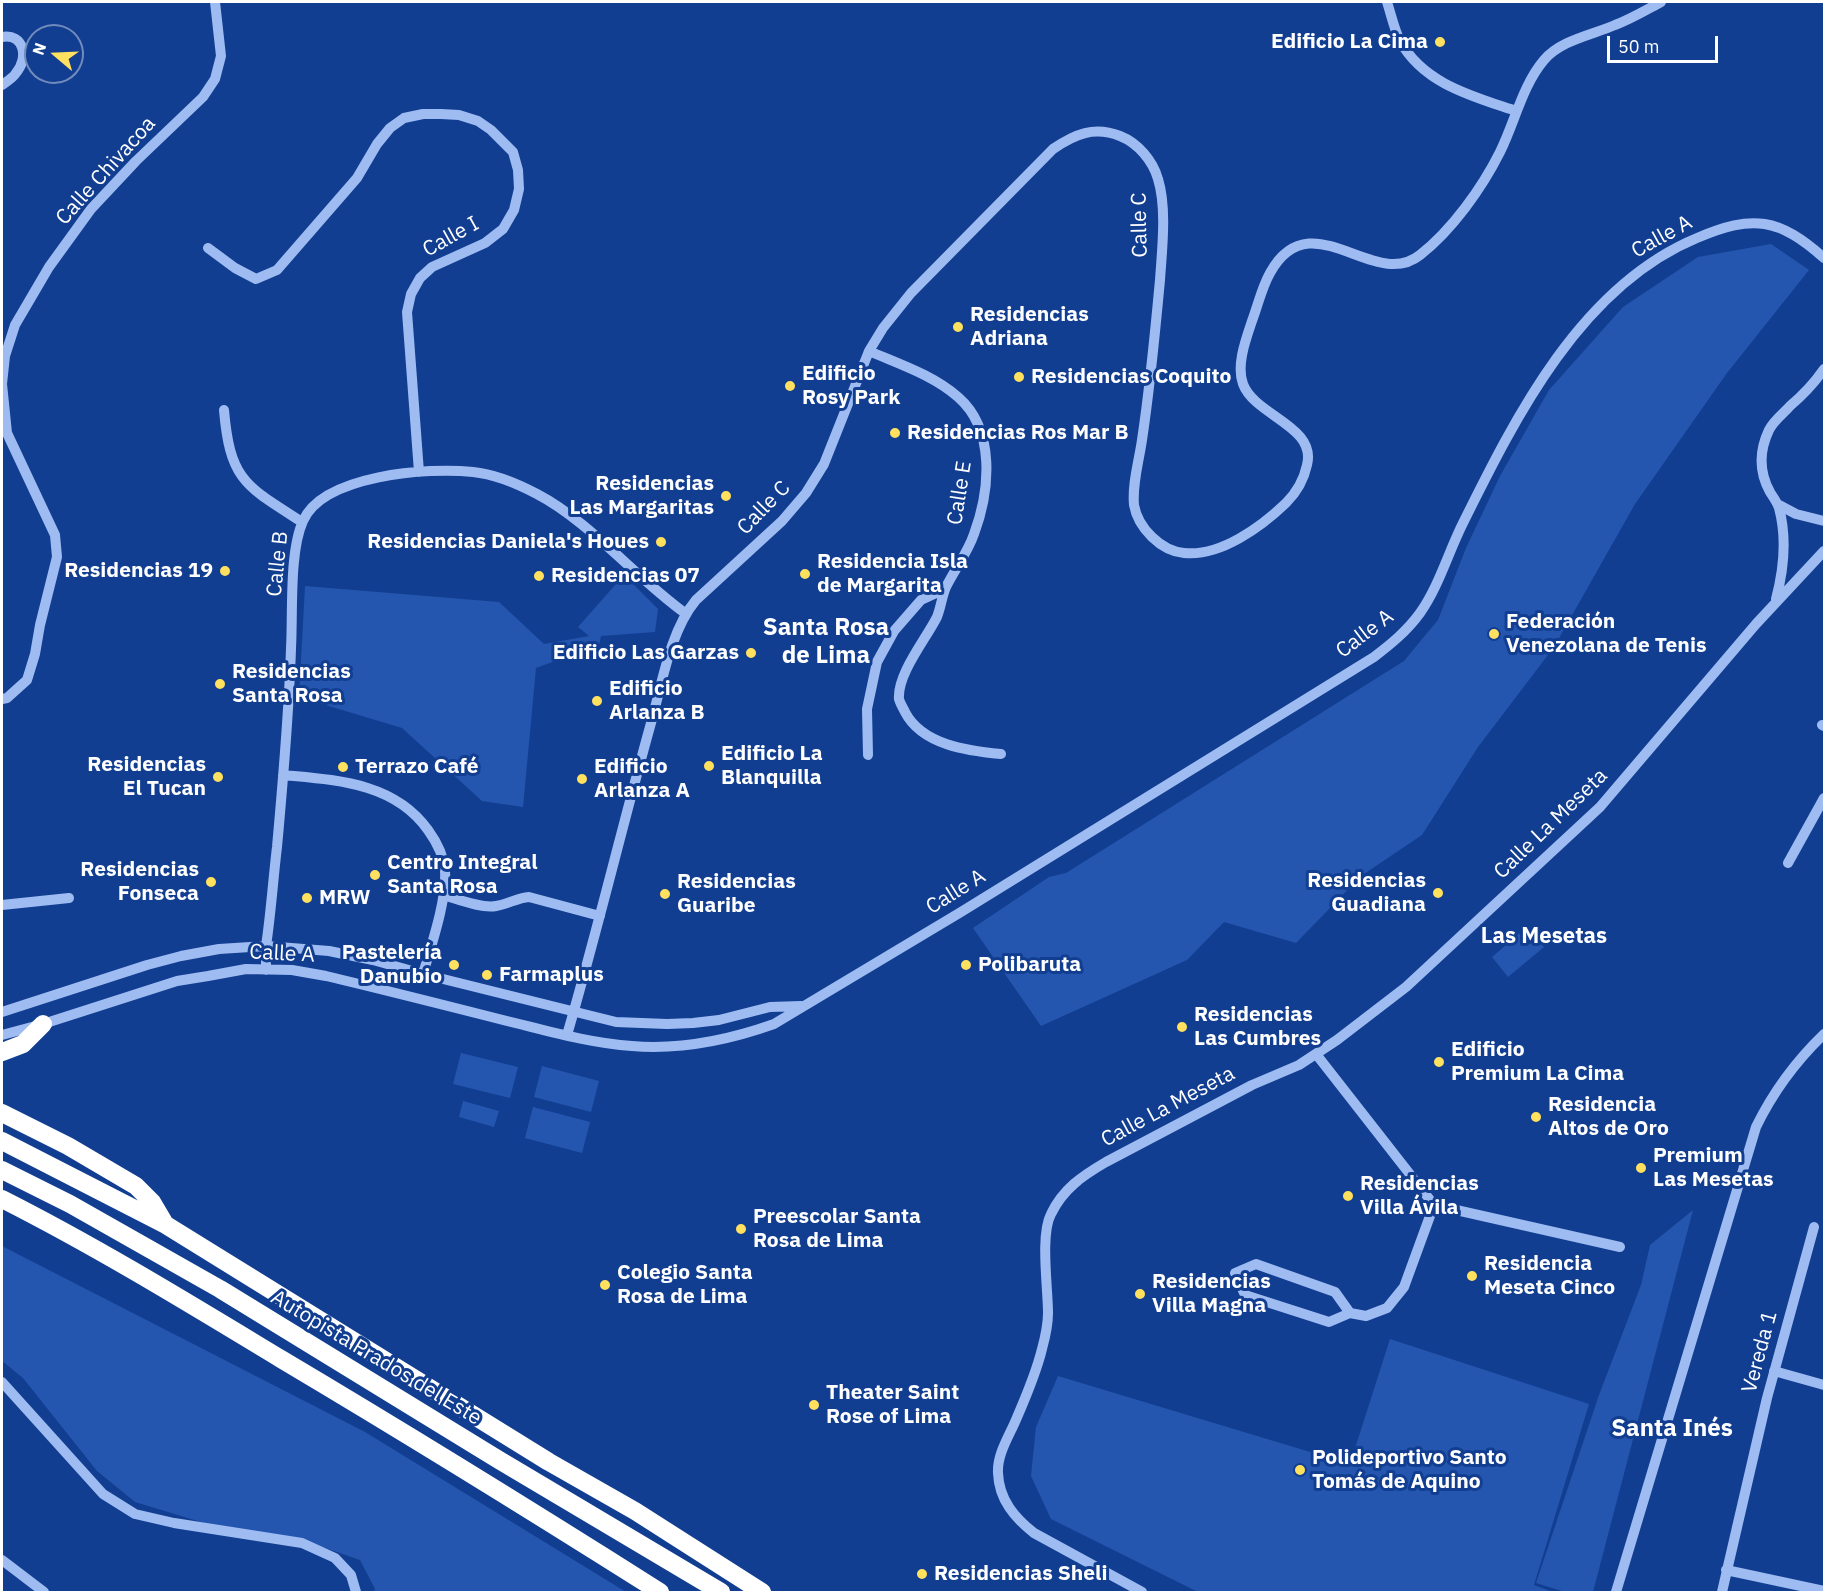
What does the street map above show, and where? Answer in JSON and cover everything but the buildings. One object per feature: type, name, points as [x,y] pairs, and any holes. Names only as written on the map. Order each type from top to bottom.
[{"type":"highway","points":[[2,1052],[22,1044],[43,1024]]},
{"type":"highway","points":[[2,1113],[68,1146],[136,1186],[152,1202],[166,1225]]},
{"type":"highway","points":[[2,1141],[166,1225],[762,1593]]},
{"type":"highway","name":"Autopista Prados del Este","points":[[2,1170],[70,1204],[220,1289],[722,1593]]},
{"type":"highway","points":[[2,1199],[206,1313],[485,1481],[660,1593]]},
{"type":"street","name":"Calle Chivacoa","points":[[2,699],[7,698],[27,680],[57,557],[55,535],[7,433],[2,384],[5,356],[15,325],[43,277],[91,209],[136,161],[203,98],[215,79],[221,56],[215,2]]},
{"type":"street","points":[[1387,2],[1400,40],[1414,61],[1432,78],[1456,90],[1516,111],[1543,60],[1558,47],[1620,24],[1661,2]]},
{"type":"street","points":[[2,37],[17,39],[23,47],[24,57],[18,72],[2,85]]},
{"type":"street","name":"Calle C","points":[[567,1035],[632,792],[675,639],[685,614],[696,600],[782,521],[806,493],[824,464],[869,351],[883,328],[911,293],[1053,149],[1070,137],[1088,130],[1104,132],[1122,137],[1138,147],[1149,159],[1158,177],[1162,198],[1162,256],[1143,439],[1134,487],[1134,508],[1150,535],[1162,545],[1176,552],[1189,554],[1226,545],[1246,535],[1289,500],[1305,473],[1309,459],[1308,447],[1301,437],[1248,394],[1242,381],[1241,365],[1246,338],[1269,274],[1294,246],[1314,243],[1390,266],[1407,263],[1419,256],[1466,206],[1477,190],[1501,151],[1516,111]]},
{"type":"street","name":"Calle I","points":[[208,248],[235,268],[256,279],[277,270],[357,177],[377,144],[390,128],[404,118],[423,114],[459,115],[477,121],[513,152],[518,170],[519,189],[514,210],[503,229],[485,243],[432,267],[420,278],[411,294],[407,312],[419,472]]},
{"type":"street","name":"Calle A","points":[[2,1035],[177,981],[246,969],[292,970],[326,976],[610,1044],[634,1046],[701,1043],[746,1034],[774,1024],[961,912],[1392,644],[1408,628],[1424,605],[1471,507],[1543,378],[1596,309],[1641,270],[1668,252],[1710,232],[1734,224],[1754,222],[1785,229],[1802,239],[1824,258]]},
{"type":"street","name":"Calle E","points":[[869,351],[922,374],[959,398],[973,415],[984,435],[986,482],[982,509],[974,536],[945,589],[938,615],[903,677],[899,700],[909,719],[926,733],[946,744],[972,751],[1001,754]]},
{"type":"street","points":[[1775,602],[1782,579],[1783,529],[1779,505],[1763,476],[1761,460],[1763,445],[1769,429],[1778,417],[1817,379],[1824,369]]},
{"type":"street","points":[[224,411],[226,440],[238,472],[251,488],[302,522]]},
{"type":"street","name":"Calle B","points":[[266,970],[266,946],[283,775],[293,584],[302,522],[312,505],[340,488],[380,478],[419,472],[474,472],[508,481],[538,495],[587,531],[685,614]]},
{"type":"street","points":[[1779,505],[1796,514],[1824,521]]},
{"type":"street","points":[[1775,602],[1824,551]]},
{"type":"street","points":[[868,755],[867,709],[877,662],[894,631],[921,600],[945,589]]},
{"type":"street","name":"Calle La Meseta","points":[[1142,1593],[1034,1533],[1011,1512],[998,1474],[999,1460],[1024,1402],[1038,1361],[1048,1317],[1046,1245],[1049,1216],[1064,1192],[1085,1174],[1252,1085],[1299,1065],[1407,987],[1600,807],[1775,602]]},
{"type":"street","points":[[283,775],[354,784],[382,793],[404,805],[420,819],[439,849],[445,872],[443,895],[423,974]]},
{"type":"street","points":[[1788,863],[1824,798]]},
{"type":"street","points":[[443,895],[490,907],[499,906],[520,897],[529,897],[600,915]]},
{"type":"street","points":[[2,905],[69,898]]},
{"type":"street","name":"Calle A","points":[[2,1012],[181,956],[219,949],[266,946],[329,951],[373,960],[615,1022],[668,1024],[719,1020],[770,1007],[805,1005]]},
{"type":"street","points":[[1616,1593],[1756,1128],[1777,1089],[1824,1034]]},
{"type":"street","points":[[1316,1053],[1434,1205],[1620,1247]]},
{"type":"street","points":[[1350,1313],[1335,1292],[1266,1267],[1256,1264],[1235,1273],[1245,1294],[1263,1302],[1329,1322],[1350,1313],[1366,1316],[1387,1308],[1404,1287],[1434,1205]]},
{"type":"street","name":"Vereda 1","points":[[1722,1593],[1774,1371],[1814,1227]]},
{"type":"street","points":[[1774,1371],[1824,1385]]},
{"type":"street","points":[[2,1383],[103,1494],[135,1514],[174,1523],[302,1543],[335,1558],[351,1575],[356,1593]]},
{"type":"street","points":[[2,1560],[44,1593]]},
{"type":"street","points":[[1726,1570],[1824,1591]]},
{"type":"shaded area","name":"Federación Venezolana de Tenis","points":[[1771,244],[1809,270],[1727,373],[1635,504],[1554,647],[1478,747],[1422,835],[1361,876],[1296,943],[1224,922],[1187,960],[1041,1026],[973,928],[1049,877],[1066,873],[1404,661],[1438,620],[1466,548],[1500,476],[1549,390],[1623,307],[1698,257]]},
{"type":"shaded area","points":[[624,575],[658,609],[655,632],[601,636],[599,645],[536,668],[523,807],[482,801],[402,728],[299,697],[305,586],[499,602],[544,644],[589,636],[578,627]]},
{"type":"shaded area","points":[[1527,927],[1544,947],[1508,977],[1492,957]]},
{"type":"shaded area","points":[[461,1053],[518,1067],[510,1098],[453,1084]]},
{"type":"shaded area","points":[[542,1066],[599,1081],[591,1112],[534,1097]]},
{"type":"shaded area","points":[[463,1101],[499,1111],[494,1127],[459,1117]]},
{"type":"shaded area","points":[[533,1107],[590,1122],[582,1153],[525,1138]]},
{"type":"shaded area","points":[[1693,1210],[1593,1592],[1565,1592],[1536,1583],[1599,1395],[1641,1285],[1650,1245]]},
{"type":"shaded area","points":[[2,1246],[365,1432],[626,1592],[374,1592],[375,1589],[360,1560],[302,1540],[214,1526],[135,1502],[97,1471],[23,1378],[2,1361]]},
{"type":"shaded area","name":"Polideportivo Santo Tomás de Aquino","points":[[1390,1339],[1589,1404],[1534,1585],[1553,1592],[1198,1592],[1051,1519],[1031,1476],[1036,1427],[1058,1376],[1350,1464]]},
{"type":"place","name":"Edificio La Cima","points":[[1440,42]]},
{"type":"place","name":"Residencias Adriana","points":[[958,327]]},
{"type":"place","name":"Residencias Coquito","points":[[1019,377]]},
{"type":"place","name":"Edificio Rosy Park","points":[[790,386]]},
{"type":"place","name":"Residencias Ros Mar B","points":[[895,433]]},
{"type":"place","name":"Residencias Las Margaritas","points":[[726,496]]},
{"type":"place","name":"Residencias Daniela's Houes","points":[[661,542]]},
{"type":"place","name":"Residencias 19","points":[[225,571]]},
{"type":"place","name":"Residencia Isla de Margarita","points":[[805,574]]},
{"type":"place","name":"Residencias 07","points":[[539,576]]},
{"type":"place","name":"Federación Venezolana de Tenis","points":[[1494,634]]},
{"type":"place","name":"Edificio Las Garzas","points":[[751,653]]},
{"type":"place","name":"Residencias Santa Rosa","points":[[220,684]]},
{"type":"place","name":"Edificio Arlanza B","points":[[597,701]]},
{"type":"place","name":"Edificio La Blanquilla","points":[[709,766]]},
{"type":"place","name":"Terrazo Café","points":[[343,767]]},
{"type":"place","name":"Residencias El Tucan","points":[[218,777]]},
{"type":"place","name":"Edificio Arlanza A","points":[[582,779]]},
{"type":"place","name":"Centro Integral Santa Rosa","points":[[375,875]]},
{"type":"place","name":"Residencias Fonseca","points":[[211,882]]},
{"type":"place","name":"Residencias Guadiana","points":[[1438,893]]},
{"type":"place","name":"Residencias Guaribe","points":[[665,894]]},
{"type":"place","name":"MRW","points":[[307,898]]},
{"type":"place","name":"Pastelería Danubio","points":[[454,965]]},
{"type":"place","name":"Polibaruta","points":[[966,965]]},
{"type":"place","name":"Farmaplus","points":[[487,975]]},
{"type":"place","name":"Residencias Las Cumbres","points":[[1182,1027]]},
{"type":"place","name":"Edificio Premium La Cima","points":[[1439,1062]]},
{"type":"place","name":"Residencia Altos de Oro","points":[[1536,1117]]},
{"type":"place","name":"Premium Las Mesetas","points":[[1641,1168]]},
{"type":"place","name":"Residencias Villa Ávila","points":[[1348,1196]]},
{"type":"place","name":"Preescolar Santa Rosa de Lima","points":[[741,1229]]},
{"type":"place","name":"Residencia Meseta Cinco","points":[[1472,1276]]},
{"type":"place","name":"Colegio Santa Rosa de Lima","points":[[605,1285]]},
{"type":"place","name":"Residencias Villa Magna","points":[[1140,1294]]},
{"type":"place","name":"Theater Saint Rose of Lima","points":[[814,1405]]},
{"type":"place","name":"Polideportivo Santo Tomás de Aquino","points":[[1300,1470]]},
{"type":"place","name":"Residencias Sheli","points":[[922,1574]]},
{"type":"district","name":"Santa Rosa de Lima","points":[[826,642]]},
{"type":"district","name":"Las Mesetas","points":[[1544,937]]},
{"type":"district","name":"Santa Inés","points":[[1672,1429]]}]
